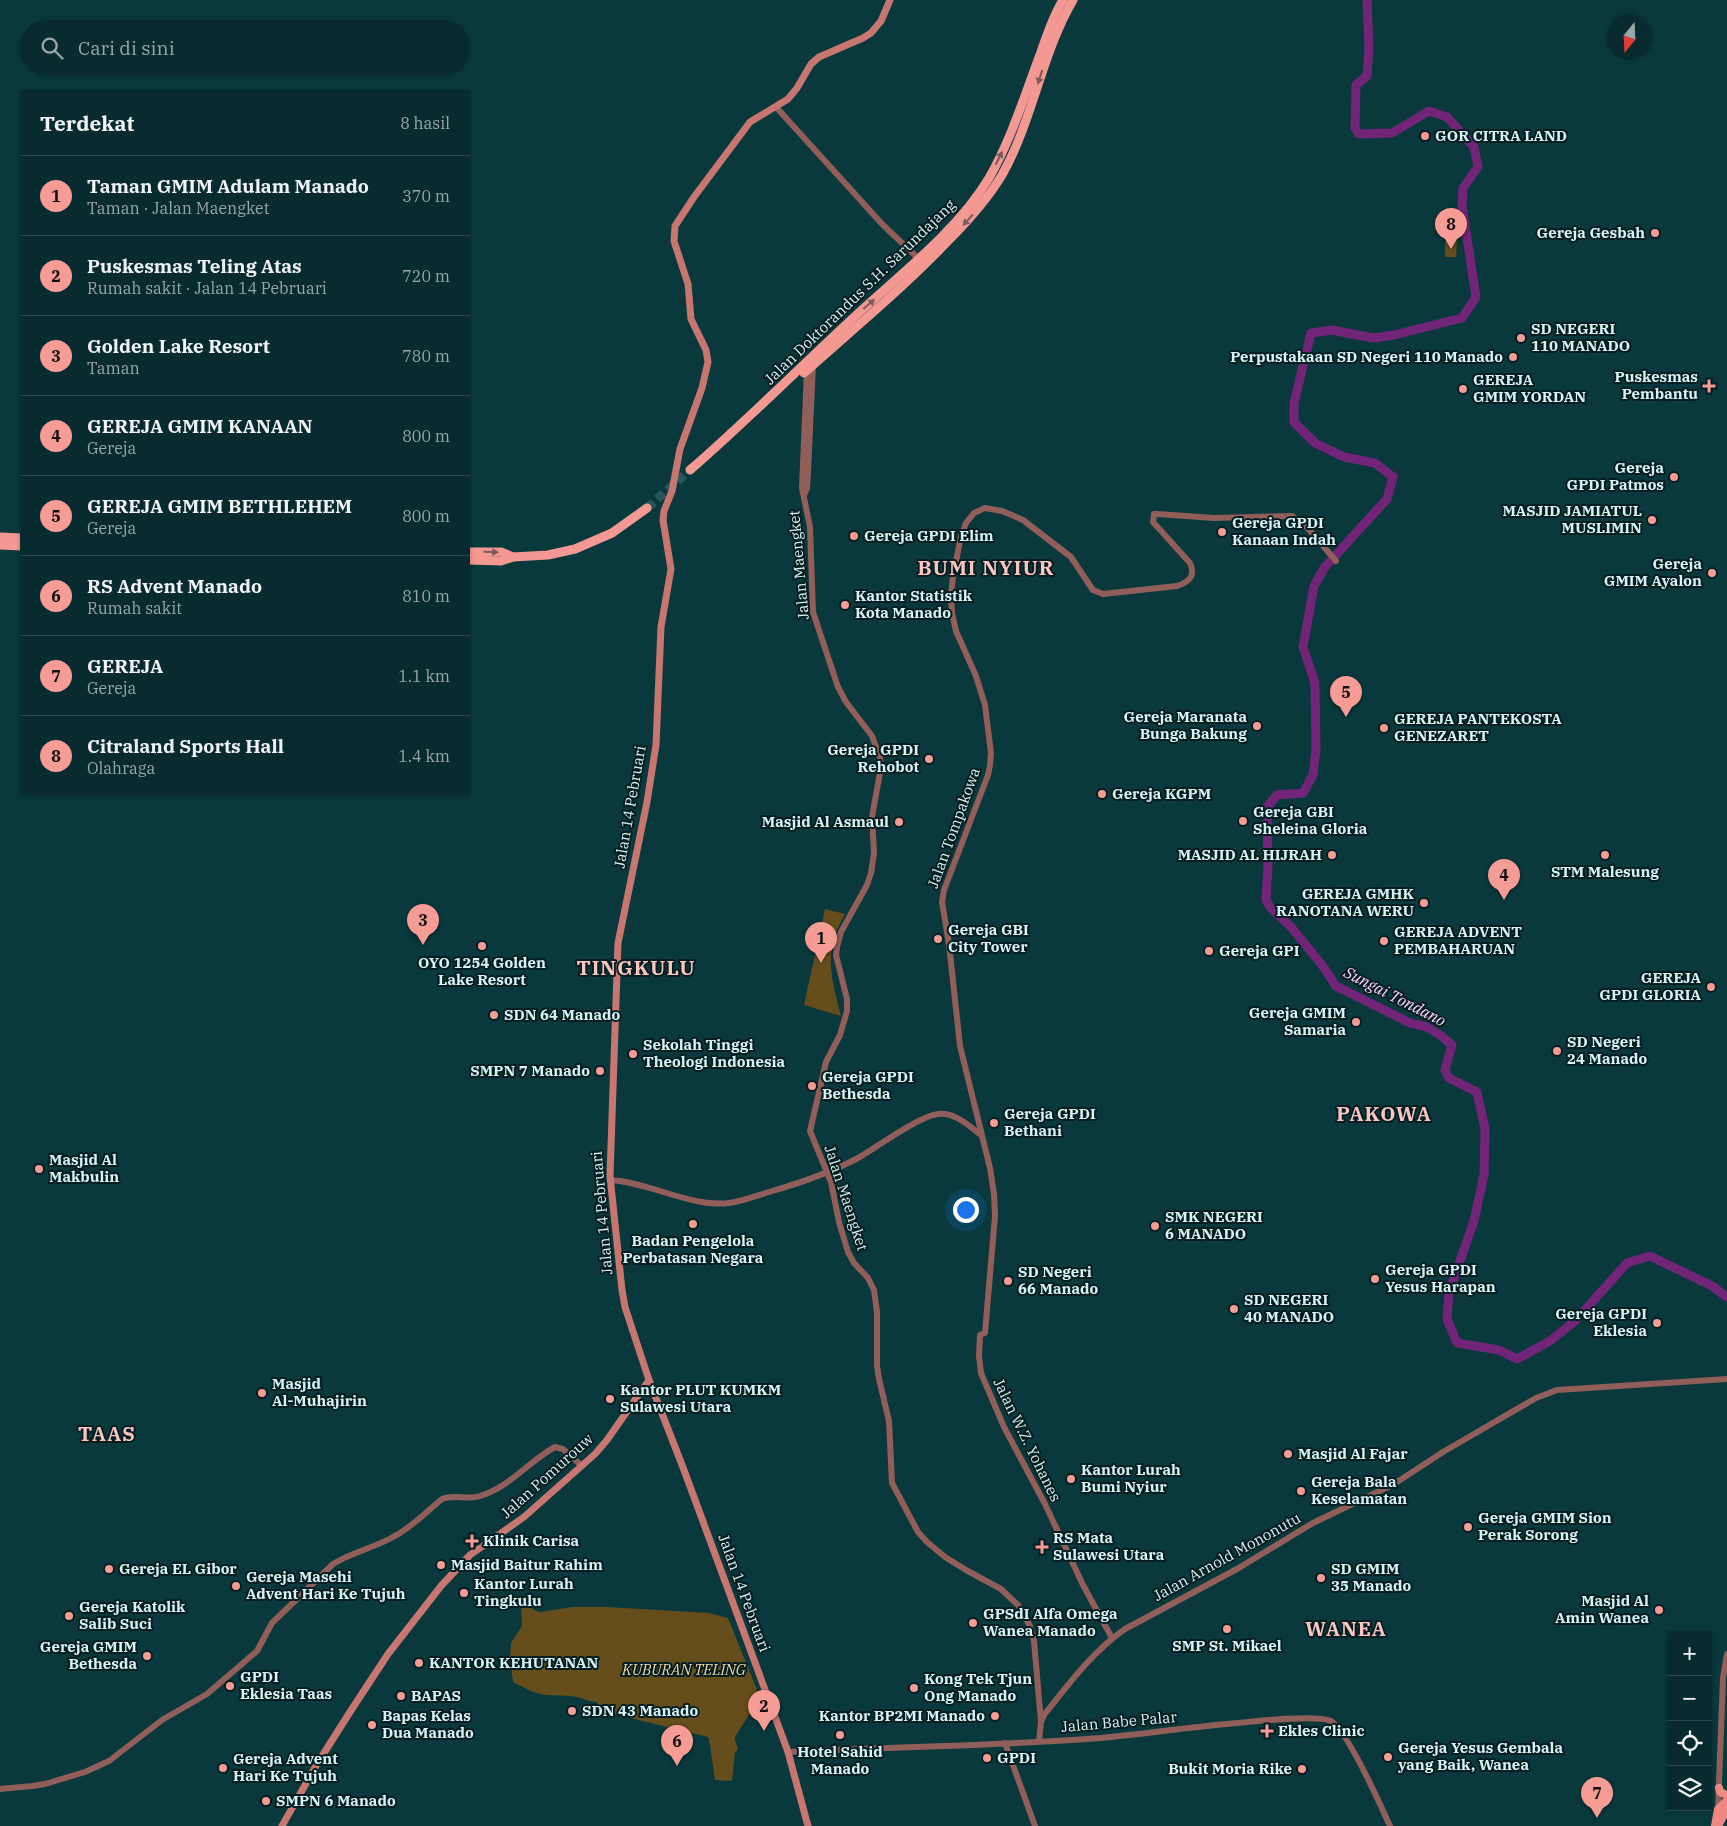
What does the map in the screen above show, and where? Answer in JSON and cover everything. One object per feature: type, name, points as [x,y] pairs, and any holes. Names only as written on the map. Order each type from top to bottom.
[{"type":"highway","name":"Jalan Doktorandus S.H. Sarundajang","points":[[690,470],[836,340],[955,222],[980,192],[997,162],[1012,129],[1054,16],[1062,0]]},
{"type":"highway","points":[[742,424],[810,368],[836,340],[914,276],[971,217],[1001,176],[1021,134],[1059,25],[1073,0]]},
{"type":"highway","points":[[1012,129],[1021,134]]},
{"type":"highway","points":[[470,560],[501,560],[575,550],[612,533],[647,508]]},
{"type":"highway","points":[[0,537],[20,538]]},
{"type":"highway","points":[[0,545],[20,546]]},
{"type":"highway","points":[[470,552],[501,552],[513,557]]},
{"type":"main road","name":"Jalan 14 Pebruari","points":[[808,1826],[788,1752],[648,1380],[623,1297],[610,1180],[610,1125],[618,944],[654,764],[661,627],[671,568],[663,515],[674,481],[680,449],[702,388],[708,362],[706,350],[691,318],[686,279],[674,241],[675,226],[746,127],[762,114],[776,107],[792,95],[811,64],[819,57],[871,33],[881,21],[890,0]]},
{"type":"main road","name":"Jalan Pomurouw","points":[[282,1826],[317,1764],[388,1654],[441,1586],[470,1555],[524,1518],[602,1447],[648,1380]]},
{"type":"main road","points":[[638,1394],[654,1394]]},
{"type":"main road","points":[[1719,1788],[1720,1792],[1727,1795]]},
{"type":"main road","points":[[1717,1826],[1727,1800]]},
{"type":"street","points":[[776,107],[883,225],[918,258]]},
{"type":"street","name":"Jalan Maengket","points":[[810,368],[810,450],[807,488],[804,495],[810,527],[812,592],[815,618],[838,687],[846,702],[872,736],[881,767],[872,817],[874,853],[872,873],[841,932],[837,947],[839,971],[847,1000],[844,1022],[840,1035],[826,1062],[810,1131],[827,1172],[846,1247],[854,1263],[873,1285],[876,1297],[878,1379],[889,1421],[892,1483],[918,1532],[927,1542],[966,1570],[1001,1589],[1018,1605],[1030,1626],[1034,1641],[1041,1722]]},
{"type":"street","name":"Jalan Tompakowa","points":[[982,1135],[960,1046],[949,944],[942,902],[944,890],[988,775],[991,753],[985,705],[976,676],[956,631],[952,613],[952,582],[961,536],[966,524],[974,512],[985,508],[1002,511],[1023,520],[1072,557],[1093,590],[1103,594],[1177,586],[1187,582],[1192,577],[1191,565],[1153,522],[1153,517],[1156,514],[1214,518],[1292,516],[1305,525],[1336,561]]},
{"type":"street","points":[[610,1180],[636,1184],[708,1204],[722,1204],[764,1194],[827,1172],[859,1157],[919,1121],[936,1114],[953,1116],[982,1135]]},
{"type":"street","name":"Jalan W.Z. Yohanes","points":[[982,1135],[990,1168],[995,1216],[985,1333],[980,1335],[979,1356],[981,1373],[1004,1427],[1045,1504],[1083,1585],[1112,1638]]},
{"type":"street","name":"Jalan Arnold Mononutu","points":[[1041,1722],[1090,1661],[1112,1638],[1125,1629],[1249,1562],[1313,1523],[1394,1484],[1443,1452],[1544,1394],[1564,1390],[1727,1378]]},
{"type":"street","points":[[0,1789],[45,1784],[85,1772],[110,1761],[162,1720],[207,1694],[257,1651],[272,1623],[278,1616],[333,1564],[396,1536],[442,1499],[446,1497],[469,1499],[498,1489],[555,1447],[563,1449],[582,1466]]},
{"type":"street","points":[[1722,1810],[1719,1788],[1723,1678],[1727,1654]]},
{"type":"street","name":"Jalan Babe Palar","points":[[788,1752],[1087,1739],[1256,1722],[1306,1718],[1322,1719],[1329,1720],[1338,1728],[1370,1783],[1390,1826]]},
{"type":"street","points":[[1039,1741],[1041,1722]]},
{"type":"street","points":[[1005,1743],[1035,1826]]},
{"type":"green space","points":[[1445,241],[1457,241],[1456,257],[1445,257]]},
{"type":"green space","points":[[825,909],[845,914],[835,936],[831,958],[832,978],[841,1016],[804,1005]]},
{"type":"green space","name":"KUBURAN TELING","points":[[526,1602],[534,1610],[540,1612],[572,1607],[607,1607],[709,1613],[728,1618],[760,1697],[735,1737],[738,1749],[735,1752],[732,1781],[715,1780],[708,1737],[614,1714],[610,1708],[602,1708],[596,1702],[569,1696],[537,1693],[513,1682],[510,1657],[511,1643],[522,1626],[521,1606]]},
{"type":"waterway","name":"Sungai Tondano","points":[[1367,0],[1369,48],[1367,76],[1356,85],[1355,128],[1359,134],[1392,133],[1429,111],[1447,117],[1474,147],[1478,167],[1463,188],[1462,205],[1476,297],[1462,318],[1394,335],[1373,338],[1332,330],[1311,333],[1294,403],[1294,422],[1315,443],[1344,457],[1375,463],[1393,477],[1387,499],[1324,568],[1314,586],[1303,647],[1315,683],[1316,749],[1313,775],[1303,793],[1277,795],[1267,807],[1268,865],[1266,900],[1270,907],[1291,927],[1322,965],[1336,986],[1410,1023],[1427,1027],[1452,1045],[1445,1070],[1449,1078],[1477,1092],[1485,1129],[1484,1175],[1474,1221],[1449,1292],[1447,1319],[1457,1343],[1499,1350],[1517,1359],[1550,1341],[1575,1321],[1627,1263],[1650,1256],[1712,1286],[1727,1297]]},
{"type":"tunnel","points":[[647,508],[690,470]]},
{"type":"place","name":"GOR CITRA LAND","points":[[1425,136]]},
{"type":"place","name":"Gereja Gesbah","points":[[1655,233]]},
{"type":"place","name":"Citraland Sports Hall","points":[[1451,249]]},
{"type":"place","name":"SD NEGERI 110 MANADO","points":[[1521,338]]},
{"type":"place","name":"Perpustakaan SD Negeri 110 Manado","points":[[1513,357]]},
{"type":"place","name":"Puskesmas Pembantu","points":[[1709,386]]},
{"type":"place","name":"GEREJA GMIM YORDAN","points":[[1463,389]]},
{"type":"place","name":"Gereja GPDI Patmos","points":[[1674,477]]},
{"type":"place","name":"MASJID JAMIATUL MUSLIMIN","points":[[1652,520]]},
{"type":"place","name":"Gereja GPDI Kanaan Indah","points":[[1222,532]]},
{"type":"place","name":"Gereja GPDI Elim","points":[[854,536]]},
{"type":"place","name":"Gereja GMIM Ayalon","points":[[1712,573]]},
{"type":"place","name":"Kantor Statistik Kota Manado","points":[[845,605]]},
{"type":"place","name":"GEREJA GMIM BETHLEHEM","points":[[1346,717]]},
{"type":"place","name":"Gereja Maranata Bunga Bakung","points":[[1257,726]]},
{"type":"place","name":"GEREJA PANTEKOSTA GENEZARET","points":[[1384,728]]},
{"type":"place","name":"Gereja GPDI Rehobot","points":[[929,759]]},
{"type":"place","name":"Gereja KGPM","points":[[1102,794]]},
{"type":"place","name":"Gereja GBI Sheleina Gloria","points":[[1243,821]]},
{"type":"place","name":"Masjid Al Asmaul","points":[[899,822]]},
{"type":"place","name":"MASJID AL HIJRAH","points":[[1332,855]]},
{"type":"place","name":"STM Malesung","points":[[1605,855]]},
{"type":"place","name":"GEREJA GMIM KANAAN","points":[[1504,900]]},
{"type":"place","name":"GEREJA GMHK RANOTANA WERU","points":[[1424,903]]},
{"type":"place","name":"Gereja GBI City Tower","points":[[938,939]]},
{"type":"place","name":"GEREJA ADVENT PEMBAHARUAN","points":[[1384,941]]},
{"type":"place","name":"Golden Lake Resort","points":[[423,945]]},
{"type":"place","name":"OYO 1254 Golden Lake Resort","points":[[482,946]]},
{"type":"place","name":"Gereja GPI","points":[[1209,951]]},
{"type":"place","name":"Taman GMIM Adulam Manado","points":[[821,963]]},
{"type":"place","name":"GEREJA GPDI GLORIA","points":[[1711,987]]},
{"type":"place","name":"SDN 64 Manado","points":[[494,1015]]},
{"type":"place","name":"Gereja GMIM Samaria","points":[[1356,1022]]},
{"type":"place","name":"SD Negeri 24 Manado","points":[[1557,1051]]},
{"type":"place","name":"Sekolah Tinggi Theologi Indonesia","points":[[633,1054]]},
{"type":"place","name":"SMPN 7 Manado","points":[[600,1071]]},
{"type":"place","name":"Gereja GPDI Bethesda","points":[[812,1086]]},
{"type":"place","name":"Gereja GPDI Bethani","points":[[994,1123]]},
{"type":"place","name":"Masjid Al Makbulin","points":[[39,1169]]},
{"type":"place","name":"Badan Pengelola Perbatasan Negara","points":[[693,1224]]},
{"type":"place","name":"SMK NEGERI 6 MANADO","points":[[1155,1226]]},
{"type":"place","name":"Gereja GPDI Yesus Harapan","points":[[1375,1279]]},
{"type":"place","name":"SD Negeri 66 Manado","points":[[1008,1281]]},
{"type":"place","name":"SD NEGERI 40 MANADO","points":[[1234,1309]]},
{"type":"place","name":"Gereja GPDI Eklesia","points":[[1657,1323]]},
{"type":"place","name":"Masjid Al-Muhajirin","points":[[262,1393]]},
{"type":"place","name":"Kantor PLUT KUMKM Sulawesi Utara","points":[[610,1399]]},
{"type":"place","name":"Masjid Al Fajar","points":[[1288,1454]]},
{"type":"place","name":"Kantor Lurah Bumi Nyiur","points":[[1071,1479]]},
{"type":"place","name":"Gereja Bala Keselamatan","points":[[1301,1491]]},
{"type":"place","name":"Gereja GMIM Sion Perak Sorong","points":[[1468,1527]]},
{"type":"place","name":"Klinik Carisa","points":[[472,1541]]},
{"type":"place","name":"RS Mata Sulawesi Utara","points":[[1042,1547]]},
{"type":"place","name":"Masjid Baitur Rahim","points":[[441,1565]]},
{"type":"place","name":"Gereja EL Gibor","points":[[109,1569]]},
{"type":"place","name":"SD GMIM 35 Manado","points":[[1321,1578]]},
{"type":"place","name":"Gereja Masehi Advent Hari Ke Tujuh","points":[[236,1586]]},
{"type":"place","name":"Kantor Lurah Tingkulu","points":[[464,1593]]},
{"type":"place","name":"Masjid Al Amin Wanea","points":[[1659,1610]]},
{"type":"place","name":"Gereja Katolik Salib Suci","points":[[69,1616]]},
{"type":"place","name":"GPSdI Alfa Omega Wanea Manado","points":[[973,1623]]},
{"type":"place","name":"SMP St. Mikael","points":[[1227,1629]]},
{"type":"place","name":"Gereja GMIM Bethesda","points":[[147,1656]]},
{"type":"place","name":"KANTOR KEHUTANAN","points":[[419,1663]]},
{"type":"place","name":"GPDI Eklesia Taas","points":[[230,1686]]},
{"type":"place","name":"Kong Tek Tjun Ong Manado","points":[[914,1688]]},
{"type":"place","name":"BAPAS","points":[[401,1696]]},
{"type":"place","name":"SDN 43 Manado","points":[[572,1711]]},
{"type":"place","name":"Kantor BP2MI Manado","points":[[995,1716]]},
{"type":"place","name":"Bapas Kelas Dua Manado","points":[[372,1725]]},
{"type":"place","name":"Puskesmas Teling Atas","points":[[764,1731]]},
{"type":"place","name":"Ekles Clinic","points":[[1267,1731]]},
{"type":"place","name":"Hotel Sahid Manado","points":[[840,1735]]},
{"type":"place","name":"Gereja Yesus Gembala yang Baik, Wanea","points":[[1388,1757]]},
{"type":"place","name":"GPDI","points":[[987,1758]]},
{"type":"place","name":"RS Advent Manado","points":[[677,1766]]},
{"type":"place","name":"Gereja Advent Hari Ke Tujuh","points":[[223,1768]]},
{"type":"place","name":"Bukit Moria Rike","points":[[1302,1769]]},
{"type":"place","name":"SMPN 6 Manado","points":[[266,1801]]},
{"type":"place","name":"GEREJA","points":[[1597,1818]]},
{"type":"district","name":"BUMI NYIUR","points":[[986,568]]},
{"type":"district","name":"TINGKULU","points":[[636,968]]},
{"type":"district","name":"PAKOWA","points":[[1384,1114]]},
{"type":"district","name":"TAAS","points":[[107,1434]]},
{"type":"district","name":"WANEA","points":[[1346,1629]]}]
